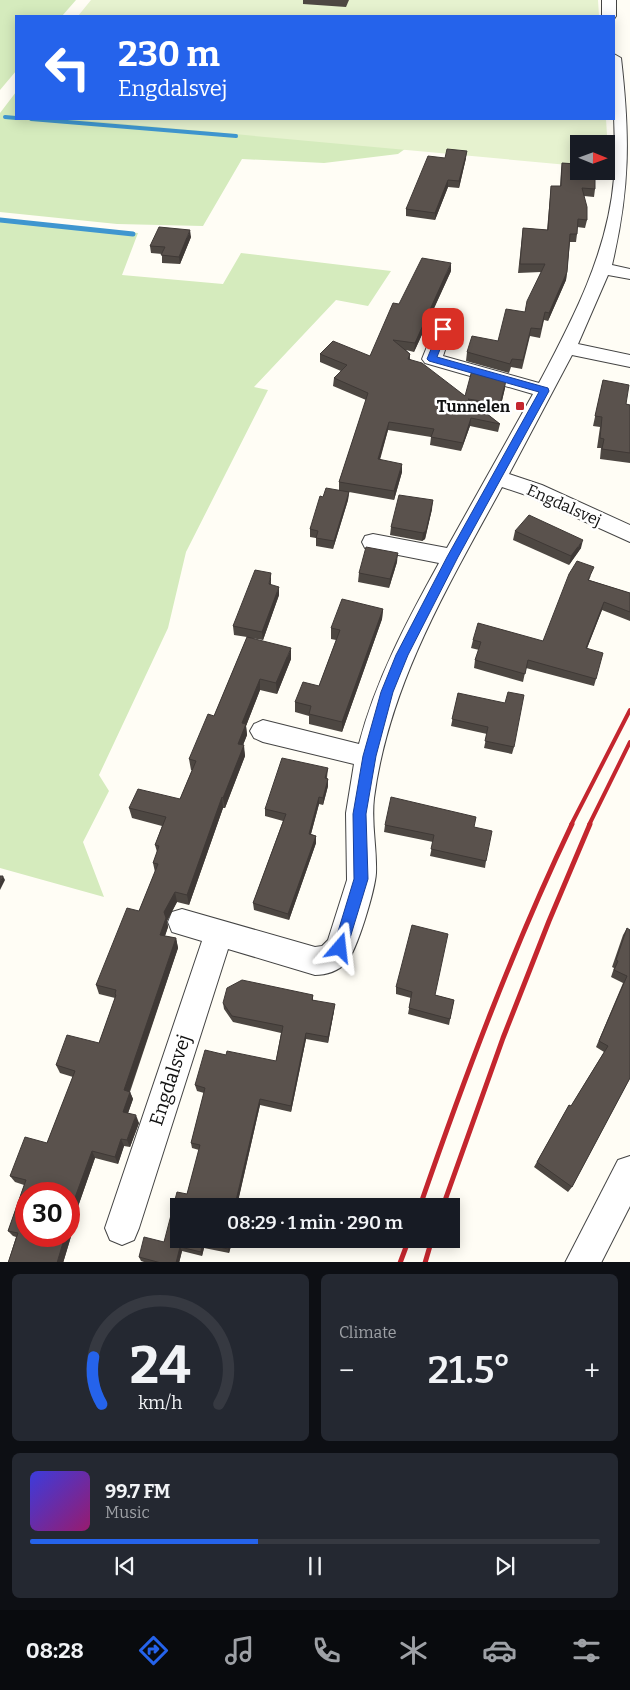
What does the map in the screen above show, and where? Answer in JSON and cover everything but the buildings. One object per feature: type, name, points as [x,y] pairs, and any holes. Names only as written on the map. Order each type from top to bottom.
[{"type":"street","points":[[609,0],[609,15]]},
{"type":"street","points":[[182,922],[315,961],[325,961],[332,958],[340,948],[361,879],[359,814],[369,756],[387,692],[402,655],[453,557],[498,478],[567,348],[580,322],[601,268],[626,175],[624,88],[617,52]]},
{"type":"street","points":[[601,268],[630,274]]},
{"type":"street","points":[[443,329],[432,359],[544,391]]},
{"type":"street","points":[[567,348],[630,361]]},
{"type":"street","name":"Engdalsvej","points":[[498,478],[534,490],[630,534]]},
{"type":"street","points":[[373,542],[453,557]]},
{"type":"street","points":[[264,731],[369,756]]},
{"type":"street","name":"Engdalsvej","points":[[122,1228],[219,933]]},
{"type":"street","points":[[582,1262],[630,1172]]},
{"type":"green space","points":[[0,0],[76,0],[63,15],[15,15],[15,72],[0,90]]},
{"type":"green space","points":[[91,0],[598,0],[599,15],[79,15]]},
{"type":"green space","points":[[15,93],[15,120],[86,120],[409,146],[398,154],[324,163],[242,159],[203,226],[117,224],[0,212],[0,113]]},
{"type":"green space","points":[[82,120],[606,120],[607,135],[570,135],[570,165]]},
{"type":"green space","points":[[0,220],[138,233],[122,275],[223,284],[241,253],[391,271],[368,306],[336,300],[254,387],[268,390],[186,552],[168,628],[99,775],[109,791],[83,842],[104,897],[0,868]]},
{"type":"waterway","points":[[5,117],[15,118]]},
{"type":"waterway","points":[[43,120],[236,136]]},
{"type":"waterway","points":[[0,220],[133,234]]},
{"type":"railway","points":[[571,825],[630,710]]},
{"type":"railway","points":[[589,825],[630,742]]},
{"type":"railway","points":[[423,1198],[454,1109],[510,965],[572,824]]},
{"type":"railway","points":[[446,1198],[503,1038],[590,824]]},
{"type":"railway","points":[[400,1262],[406,1248]]},
{"type":"railway","points":[[425,1262],[429,1248]]},
{"type":"place","name":"Tunnelen","points":[[520,406]]},
{"type":"route","points":[[340,948],[361,879],[359,814],[369,756],[387,692],[402,655],[453,557],[544,391],[432,359],[443,329]]}]
